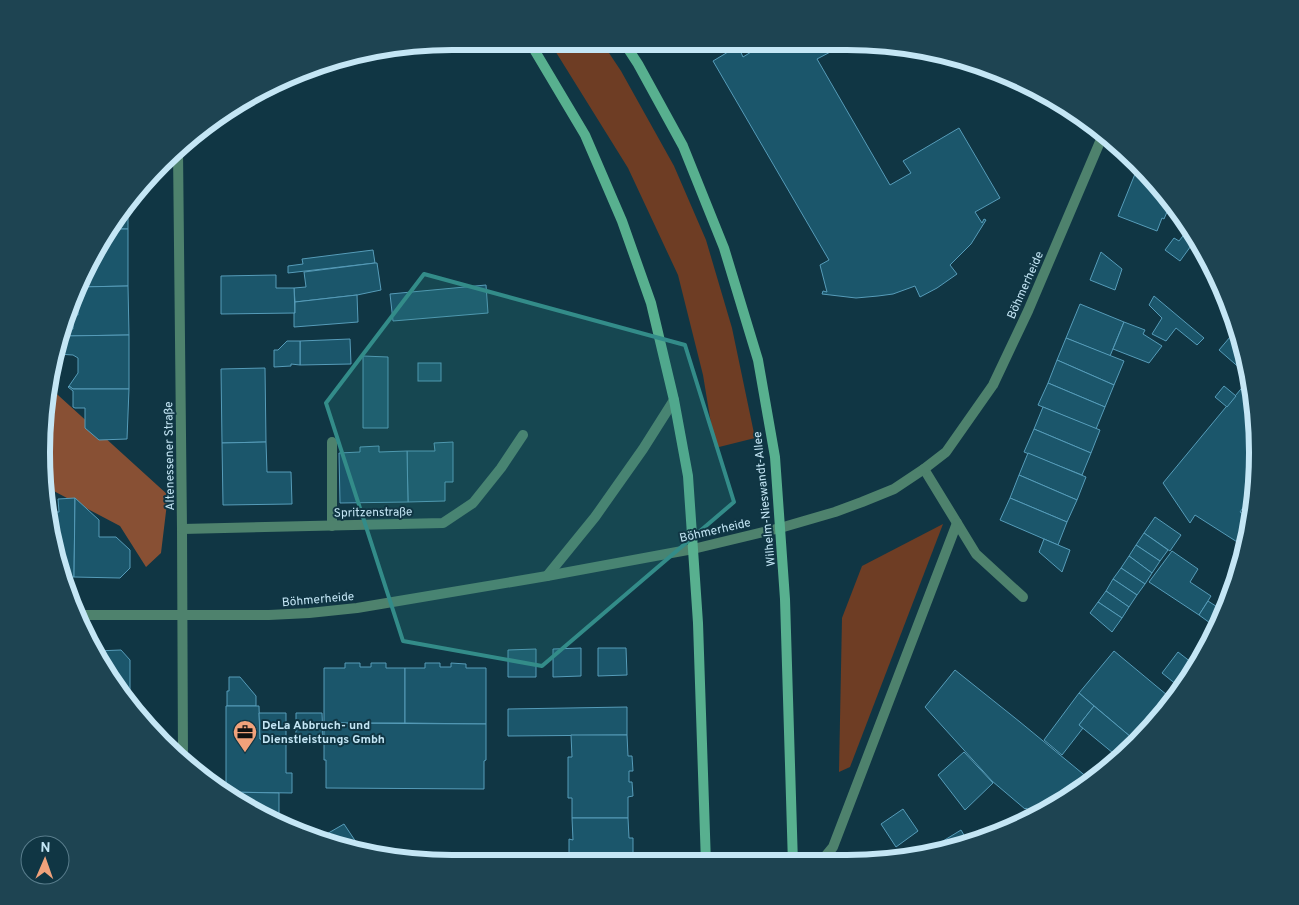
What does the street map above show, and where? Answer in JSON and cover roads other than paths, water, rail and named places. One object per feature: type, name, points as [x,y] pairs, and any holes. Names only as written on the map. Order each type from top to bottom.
[{"type":"main road","points":[[534,50],[585,135],[622,221],[651,304],[674,400],[688,476],[698,623],[706,855]]},
{"type":"main road","name":"Wilhelm-Nieswandt-Allee","points":[[629,50],[682,146],[724,248],[758,360],[775,457],[780,528],[787,628],[793,855]]},
{"type":"street","name":"Böhmerheide","points":[[85,615],[270,615],[357,608],[547,576],[693,548],[780,528],[835,512],[894,488],[946,452],[993,385],[1028,311],[1101,140]]},
{"type":"street","name":"Altenessener Straße","points":[[178,158],[183,751]]},
{"type":"street","points":[[547,576],[595,517],[643,449],[674,400]]},
{"type":"street","name":"Spritzenstraße","points":[[182,529],[443,523],[473,503],[501,468],[523,435]]},
{"type":"street","points":[[332,442],[332,526]]},
{"type":"street","points":[[924,469],[976,554],[1023,597]]},
{"type":"street","points":[[826,855],[833,846],[957,523]]},
{"type":"place","name":"DeLa Abbruch- und Dienstleistungs Gmbh","points":[[245,753]]}]
